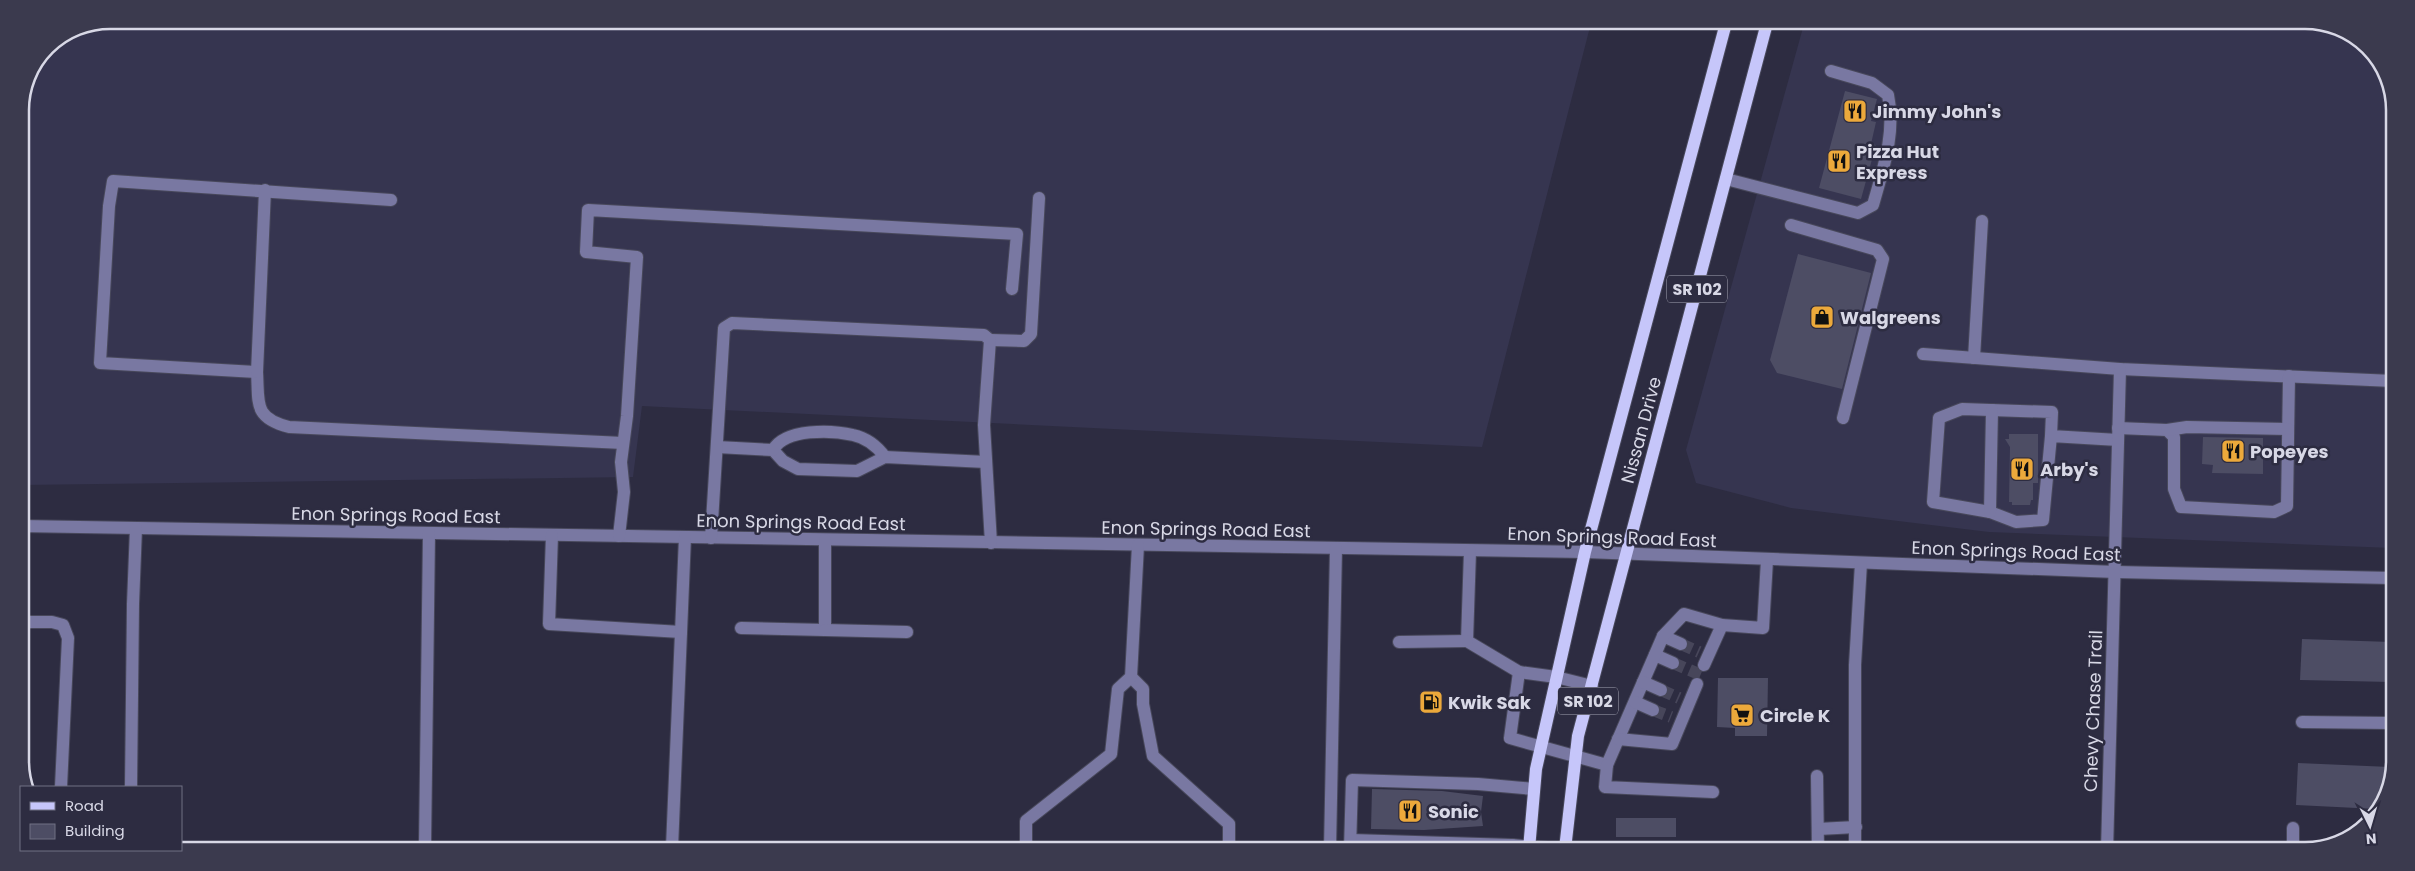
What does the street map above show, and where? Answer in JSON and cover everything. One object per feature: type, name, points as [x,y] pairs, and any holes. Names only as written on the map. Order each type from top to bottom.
[{"type":"main road","name":"Nissan Drive","points":[[1530,842],[1534,789],[1541,745],[1585,552],[1724,29]]},
{"type":"main road","name":"Nissan Drive","points":[[1566,842],[1578,736],[1766,29]]},
{"type":"street","points":[[1726,179],[1858,213],[1873,204],[1888,151],[1891,123],[1888,95],[1872,83],[1832,71]]},
{"type":"street","points":[[258,372],[100,363],[109,206],[113,181],[391,200]]},
{"type":"street","points":[[265,190],[258,406],[272,423],[289,427],[623,443]]},
{"type":"street","points":[[711,538],[724,328],[732,323],[984,335],[990,340],[1024,341],[1031,334],[1039,198]]},
{"type":"street","points":[[619,536],[624,492],[621,462],[637,257],[586,252],[588,210],[1016,234],[1012,290]]},
{"type":"street","points":[[1974,358],[1982,221]]},
{"type":"street","points":[[1791,225],[1877,250],[1882,259],[1881,271],[1843,418]]},
{"type":"street","points":[[990,340],[984,425],[991,543]]},
{"type":"street","points":[[1923,354],[2120,369],[2386,380]]},
{"type":"street","name":"Chevy Chase Trail","points":[[2107,842],[2120,369]]},
{"type":"street","points":[[2167,430],[2174,437],[2174,489],[2181,507],[2274,512],[2287,506],[2289,376]]},
{"type":"street","points":[[1962,408],[2052,412],[2052,436],[2043,520],[2016,522],[1990,512],[1933,502],[1939,418],[1962,408]]},
{"type":"street","points":[[1990,512],[1992,410]]},
{"type":"street","points":[[2052,436],[2118,434],[2187,427],[2288,429]]},
{"type":"street","points":[[773,450],[781,439],[796,434],[854,435],[873,444],[885,457]]},
{"type":"street","points":[[717,447],[773,450],[783,461],[798,469],[857,471],[885,457],[986,462]]},
{"type":"street","name":"Enon Springs Road East","points":[[29,526],[1585,552],[2116,572],[2386,578]]},
{"type":"street","points":[[131,786],[133,604],[136,528]]},
{"type":"street","points":[[425,842],[429,533]]},
{"type":"street","points":[[552,535],[550,624],[681,632]]},
{"type":"street","points":[[672,842],[685,538]]},
{"type":"street","points":[[825,540],[825,630]]},
{"type":"street","points":[[1026,842],[1026,821],[1111,754],[1118,689],[1131,677],[1138,545]]},
{"type":"street","points":[[1330,842],[1336,548]]},
{"type":"street","points":[[1467,641],[1470,550]]},
{"type":"street","points":[[1713,792],[1605,787],[1607,765],[1663,636],[1684,614],[1722,625],[1762,628],[1768,560]]},
{"type":"street","points":[[1855,842],[1855,664],[1861,563]]},
{"type":"street","points":[[29,622],[52,622],[63,625],[68,638],[60,786]]},
{"type":"street","points":[[1704,658],[1722,625]]},
{"type":"street","points":[[741,628],[907,632]]},
{"type":"street","points":[[1663,636],[1681,644]]},
{"type":"street","points":[[1399,642],[1467,641],[1519,672],[1556,677],[1592,686]]},
{"type":"street","points":[[1655,654],[1673,663]]},
{"type":"street","points":[[1519,672],[1510,738],[1576,754],[1607,765]]},
{"type":"street","points":[[1131,677],[1143,689],[1143,704],[1153,756],[1229,824],[1229,842]]},
{"type":"street","points":[[1643,682],[1661,690]]},
{"type":"street","points":[[1618,740],[1672,744],[1676,720],[1684,700],[1697,684]]},
{"type":"street","points":[[1635,702],[1653,710]]},
{"type":"street","points":[[2302,722],[2386,723]]},
{"type":"street","points":[[1817,776],[1818,842]]},
{"type":"street","points":[[1332,777],[1352,780],[1478,784],[1534,789]]},
{"type":"street","points":[[1350,842],[1352,780]]},
{"type":"street","points":[[1818,829],[1856,827]]},
{"type":"street","points":[[2293,828],[2293,842]]},
{"type":"shaded area","points":[[110,29],[1589,29],[1482,447],[642,406],[633,477],[29,485],[29,110],[30,94],[42,65],[65,42],[94,30]]},
{"type":"shaded area","points":[[1803,29],[2321,30],[2341,37],[2354,46],[2375,69],[2385,94],[2386,105],[2386,548],[1989,532],[1791,508],[1696,483],[1686,450]]},
{"type":"building","points":[[1845,91],[1877,99],[1871,121],[1876,122],[1871,144],[1876,145],[1861,199],[1819,188]]},
{"type":"building","name":"Walgreens","points":[[1798,254],[1871,273],[1842,389],[1777,373],[1770,360]]},
{"type":"building","name":"Arby's","points":[[2009,434],[2038,434],[2038,483],[2033,483],[2033,500],[2031,500],[2030,505],[2012,505],[2012,502],[2009,502],[2010,447],[2005,439],[2009,439]]},
{"type":"building","name":"Popeyes","points":[[2203,437],[2263,438],[2263,474],[2212,473],[2213,465],[2202,464]]},
{"type":"building","points":[[2302,639],[2386,642],[2386,682],[2300,680]]},
{"type":"building","name":"Circle K","points":[[1718,678],[1768,678],[1767,736],[1735,736],[1735,728],[1717,727]]},
{"type":"building","points":[[2298,763],[2386,767],[2385,777],[2376,801],[2345,801],[2345,807],[2296,805]]},
{"type":"building","name":"Sonic","points":[[1372,789],[1442,791],[1483,796],[1481,812],[1483,826],[1424,830],[1371,829]]},
{"type":"building","points":[[1616,818],[1676,818],[1676,837],[1616,837]]},
{"type":"tunnel","points":[[1681,644],[1699,652]]},
{"type":"tunnel","points":[[1673,663],[1701,675]]},
{"type":"tunnel","points":[[1661,690],[1679,698]]},
{"type":"tunnel","points":[[1653,710],[1671,717]]},
{"type":"place","name":"Jimmy John's","points":[[1855,111]]},
{"type":"place","name":"Pizza Hut Express","points":[[1839,161]]},
{"type":"place","name":"Walgreens","points":[[1822,317]]},
{"type":"place","name":"Popeyes","points":[[2233,451]]},
{"type":"place","name":"Arby's","points":[[2022,469]]},
{"type":"place","name":"Kwik Sak","points":[[1431,702]]},
{"type":"place","name":"Circle K","points":[[1742,715]]},
{"type":"place","name":"Sonic","points":[[1410,811]]}]
